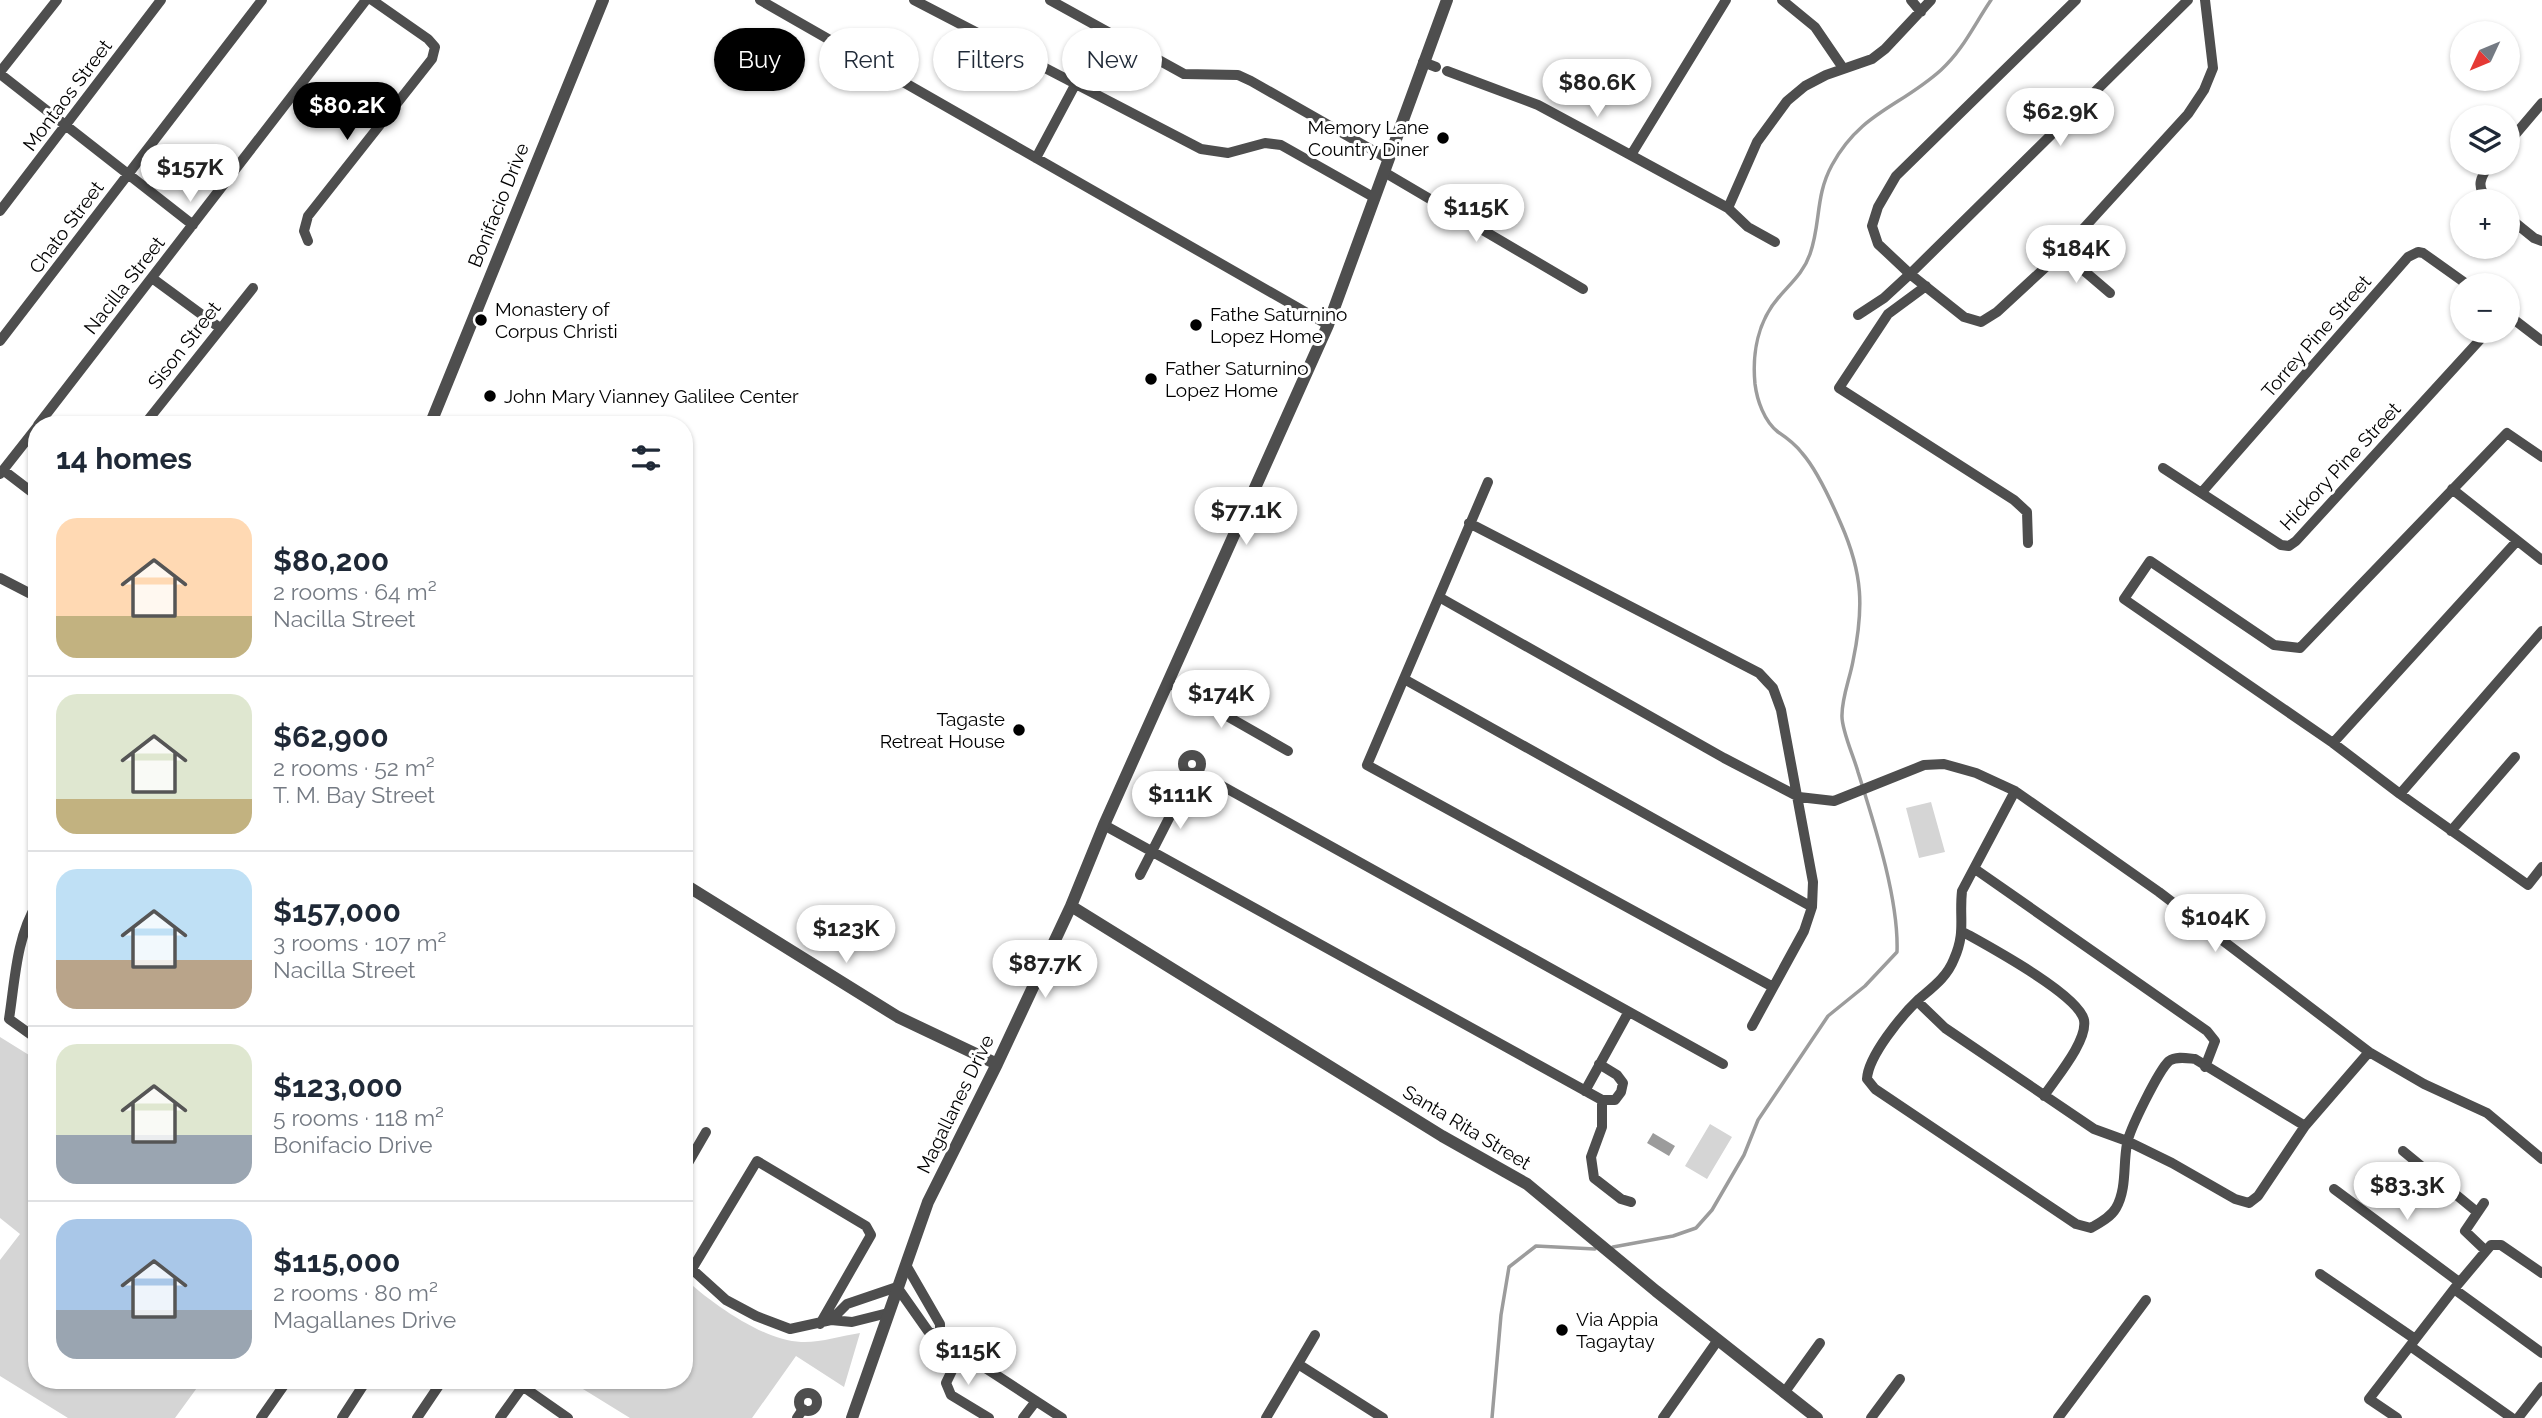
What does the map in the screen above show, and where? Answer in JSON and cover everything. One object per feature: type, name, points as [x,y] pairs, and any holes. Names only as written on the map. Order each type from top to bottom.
[{"type":"street","points":[[57,0],[0,73],[193,225]]},
{"type":"street","name":"Montaos Street","points":[[0,211],[160,0]]},
{"type":"street","name":"Chato Street","points":[[0,341],[262,0]]},
{"type":"street","name":"Nacilla Street","points":[[45,416],[366,0]]},
{"type":"street","points":[[308,241],[304,230],[308,216],[432,59],[435,47],[428,39],[372,0]]},
{"type":"street","name":"Bonifacio Drive","points":[[434,416],[603,0]]},
{"type":"street","points":[[760,0],[1328,325]]},
{"type":"street","points":[[914,0],[1062,78]]},
{"type":"street","points":[[1050,0],[1184,74],[1238,75],[1251,81],[1388,159]]},
{"type":"street","name":"Magallanes Drive","points":[[852,1418],[928,1202],[998,1064],[1071,906],[1104,825],[1328,325],[1447,0]]},
{"type":"street","points":[[1631,155],[1726,0]]},
{"type":"street","points":[[1782,0],[1815,27],[1843,68]]},
{"type":"street","points":[[1911,0],[1921,12]]},
{"type":"street","points":[[1728,208],[1757,142],[1787,101],[1805,86],[1843,68],[1872,59],[1885,49],[1931,0]]},
{"type":"street","points":[[2076,0],[1896,176],[1878,207],[1872,226],[1878,244],[1910,274],[1965,317],[1981,322],[1997,312],[2062,252],[2188,114],[2204,90],[2213,68],[2205,0]]},
{"type":"street","points":[[1858,315],[1884,298],[1910,274],[2188,0]]},
{"type":"street","points":[[1423,62],[1437,67]]},
{"type":"street","points":[[1447,71],[1538,105],[1728,208],[1748,227],[1775,242]]},
{"type":"street","points":[[1036,158],[1072,91]]},
{"type":"street","points":[[1087,91],[1201,149],[1228,153],[1265,143],[1281,145],[1375,198]]},
{"type":"street","points":[[2520,129],[2542,103]]},
{"type":"street","points":[[1384,172],[1583,289]]},
{"type":"street","points":[[2520,227],[2542,241]]},
{"type":"street","points":[[2062,252],[2110,293]]},
{"type":"street","name":"Torrey Pine Street","points":[[2202,492],[2408,257],[2418,252],[2423,253],[2451,273]]},
{"type":"street","points":[[152,278],[219,328]]},
{"type":"street","points":[[1926,286],[1888,314],[1839,388],[2014,500],[2027,512],[2028,544]]},
{"type":"street","name":"Sison Street","points":[[151,416],[253,288]]},
{"type":"street","points":[[2520,324],[2542,341]]},
{"type":"street","name":"Hickory Pine Street","points":[[2163,468],[2281,545],[2288,545],[2296,541],[2477,343]]},
{"type":"street","points":[[2542,457],[2507,433],[2300,648],[2274,645],[2150,561],[2124,598],[2333,743],[2528,885],[2542,867]]},
{"type":"street","name":"Nacilla Street","points":[[2,472],[28,438]]},
{"type":"street","points":[[2,472],[28,490]]},
{"type":"street","points":[[1488,482],[1367,765],[1773,987]]},
{"type":"street","points":[[2452,489],[2542,560]]},
{"type":"street","points":[[1469,523],[1759,673],[1773,688],[1781,710],[1799,797],[1813,882],[1812,907],[1804,931],[1752,1026]]},
{"type":"street","points":[[2333,743],[2517,541]]},
{"type":"street","points":[[0,578],[28,592]]},
{"type":"street","points":[[1439,597],[1724,758],[1799,797],[1834,801],[1924,765],[1944,764],[1976,773],[2015,791],[2159,892],[2369,1052],[2424,1084],[2487,1112],[2542,1159]]},
{"type":"street","points":[[2400,794],[2542,631]]},
{"type":"street","points":[[1404,679],[1812,907]]},
{"type":"street","points":[[1169,683],[1288,751]]},
{"type":"street","points":[[2451,831],[2515,757]]},
{"type":"street","points":[[1140,875],[1194,772],[1723,1064]]},
{"type":"street","points":[[2015,791],[1962,891],[1960,909],[1963,932],[1954,960],[1945,976],[1917,1001],[1888,1035],[1867,1072],[1867,1079],[1875,1089],[2041,1202],[2076,1224],[2091,1228],[2103,1222],[2116,1208],[2123,1182],[2127,1141],[2160,1073],[2170,1060],[2182,1057],[2195,1059],[2204,1067],[2305,1126]]},
{"type":"street","points":[[1104,825],[1585,1091],[1602,1100],[1615,1100],[1623,1083],[1617,1075],[1599,1064]]},
{"type":"street","points":[[1975,869],[2207,1031],[2215,1041],[2204,1067]]},
{"type":"street","points":[[693,890],[898,1017],[998,1064]]},
{"type":"street","name":"Santa Rita Street","points":[[1071,906],[1442,1136],[1527,1184],[1817,1418]]},
{"type":"street","points":[[28,920],[9,1019],[28,1033]]},
{"type":"street","points":[[1963,932],[2026,969],[2078,1009],[2084,1021],[2074,1052],[2044,1096]]},
{"type":"street","points":[[1917,1001],[1945,1028],[2094,1129],[2127,1141],[2235,1199],[2249,1203],[2258,1196],[2305,1126],[2369,1052]]},
{"type":"street","points":[[1585,1091],[1628,1013]]},
{"type":"street","points":[[1602,1100],[1602,1126],[1591,1157],[1594,1178],[1621,1199],[1631,1202]]},
{"type":"street","points":[[693,1154],[705,1132]]},
{"type":"street","points":[[2403,1151],[2477,1212]]},
{"type":"street","points":[[693,1257],[757,1161],[866,1226],[871,1234],[820,1324]]},
{"type":"street","points":[[2334,1189],[2542,1353]]},
{"type":"street","points":[[2484,1203],[2465,1231],[2486,1251]]},
{"type":"street","points":[[2397,1418],[2369,1399],[2491,1245],[2501,1245],[2542,1273]]},
{"type":"street","points":[[906,1265],[940,1325],[940,1336]]},
{"type":"street","points":[[693,1270],[726,1300],[756,1317],[790,1329],[831,1320],[847,1304],[897,1287],[928,1332],[940,1336],[1062,1418]]},
{"type":"street","points":[[2320,1274],[2512,1418]]},
{"type":"street","points":[[2058,1418],[2146,1300]]},
{"type":"street","points":[[831,1320],[852,1322],[888,1313]]},
{"type":"street","points":[[1266,1418],[1315,1335]]},
{"type":"street","points":[[1663,1418],[1718,1340]]},
{"type":"street","points":[[1784,1392],[1820,1343]]},
{"type":"street","points":[[961,1352],[946,1383],[951,1395],[989,1418]]},
{"type":"street","points":[[1298,1364],[1383,1418]]},
{"type":"street","points":[[1871,1418],[1900,1379]]},
{"type":"street","points":[[2518,1418],[2542,1387]]},
{"type":"street","points":[[261,1418],[281,1389]]},
{"type":"street","points":[[342,1418],[361,1389]]},
{"type":"street","points":[[417,1418],[437,1389]]},
{"type":"street","points":[[500,1418],[516,1389]]},
{"type":"street","points":[[527,1389],[568,1418]]},
{"type":"street","points":[[1023,1418],[1036,1401]]},
{"type":"shaded area","points":[[1931,802],[1945,852],[1919,858],[1906,808]]},
{"type":"shaded area","points":[[0,1037],[28,1054],[28,1389],[196,1389],[175,1418],[68,1418],[0,1376],[0,1260],[20,1234],[0,1218]]},
{"type":"shaded area","points":[[1710,1124],[1732,1137],[1707,1179],[1685,1166]]},
{"type":"shaded area","points":[[1653,1133],[1675,1146],[1669,1156],[1647,1143]]},
{"type":"shaded area","points":[[693,1286],[739,1319],[786,1340],[815,1341],[860,1333],[844,1387],[796,1356],[752,1418],[630,1418],[583,1389],[693,1389]]},
{"type":"waterway","points":[[1613,1247],[1673,1236],[1696,1228],[1712,1210],[1744,1155],[1758,1120],[1828,1016],[1865,986],[1897,952],[1897,931],[1890,885],[1842,721],[1843,701],[1859,624],[1859,591],[1854,559],[1824,487],[1813,468],[1791,441],[1778,432],[1765,416],[1756,390],[1756,349],[1766,316],[1801,272],[1807,260],[1813,243],[1823,188],[1843,147],[1868,121],[1941,70],[1962,46],[1991,0]]},
{"type":"waterway","points":[[1492,1418],[1501,1315],[1509,1267],[1536,1246],[1595,1249]]},
{"type":"place","name":"Memory Lane Country Diner","points":[[1443,138]]},
{"type":"place","name":"Monastery of Corpus Christi","points":[[481,320]]},
{"type":"place","name":"Fathe Saturnino Lopez Home","points":[[1196,325]]},
{"type":"place","name":"Father Saturnino Lopez Home","points":[[1151,379]]},
{"type":"place","name":"John Mary Vianney Galilee Center","points":[[490,396]]},
{"type":"place","name":"Tagaste Retreat House","points":[[1019,730]]},
{"type":"place","name":"Via Appia Tagaytay","points":[[1562,1330]]}]
